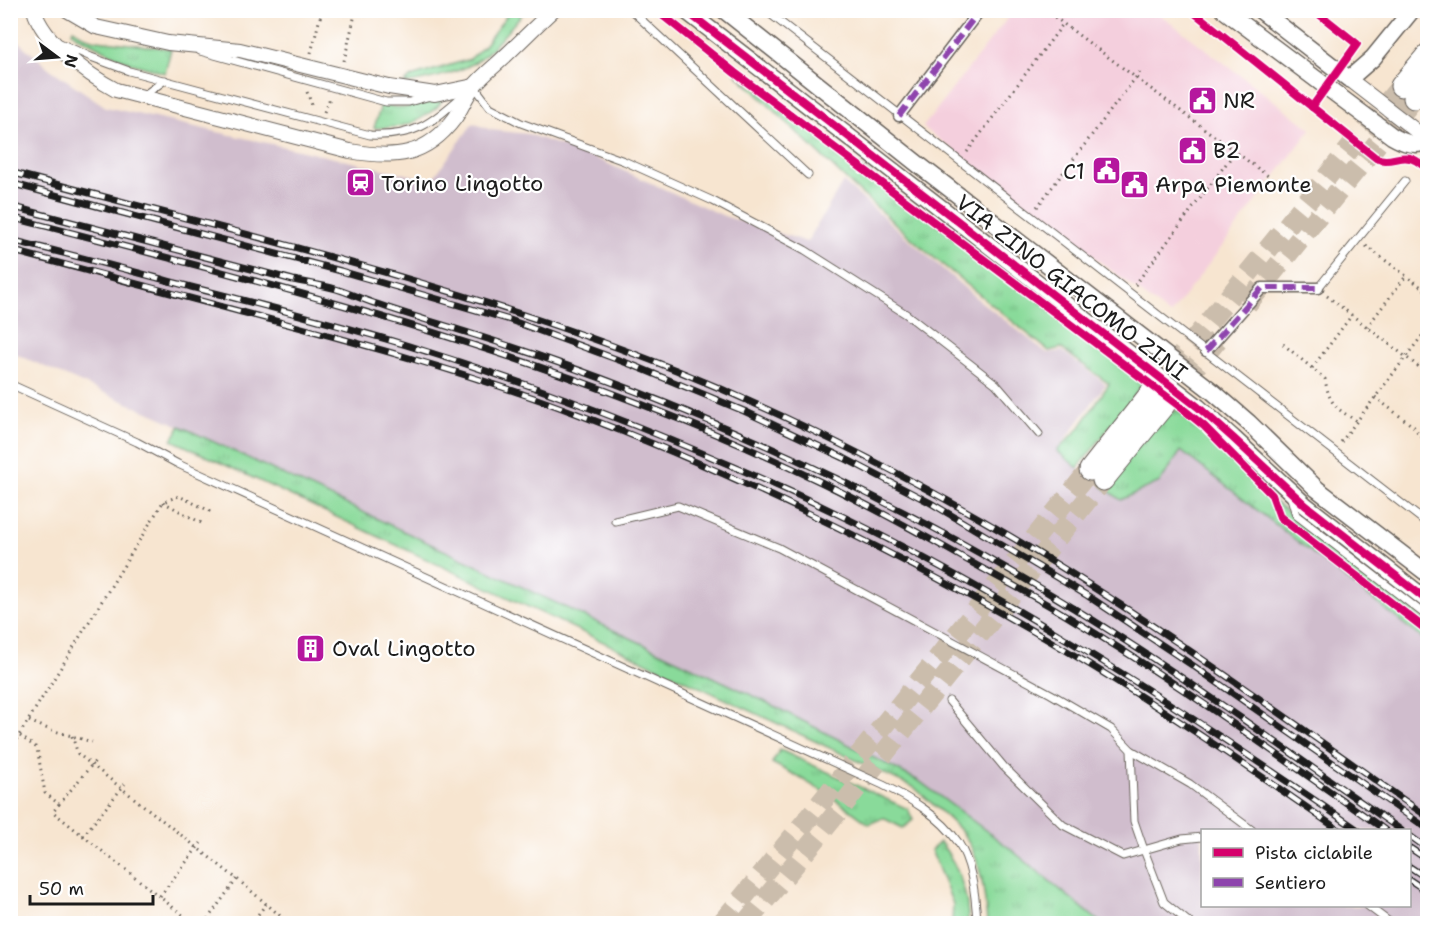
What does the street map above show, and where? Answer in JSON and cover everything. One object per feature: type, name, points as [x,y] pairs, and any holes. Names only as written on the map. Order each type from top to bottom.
[{"type":"main road","points":[[1414,89],[1428,54]]},
{"type":"main road","points":[[1097,475],[1157,399]]},
{"type":"street","points":[[34,10],[40,25],[74,62],[116,90],[375,156],[411,153],[441,135],[456,117],[474,86],[553,10]]},
{"type":"street","points":[[67,10],[96,27],[168,43],[240,50],[377,85],[435,94],[474,86]]},
{"type":"street","name":"VIA ZINO GIACOMO ZINI","points":[[685,10],[1198,407],[1305,506],[1428,601]]},
{"type":"street","name":"VIA ZINO GIACOMO ZINI","points":[[724,10],[919,165],[1212,391],[1249,423],[1317,489],[1428,574]]},
{"type":"street","points":[[899,116],[980,10]]},
{"type":"street","points":[[1224,10],[1392,136],[1403,142],[1416,144],[1428,140]]},
{"type":"street","points":[[1260,10],[1428,140]]},
{"type":"street","points":[[1349,79],[1373,58],[1412,10]]},
{"type":"street","points":[[1206,351],[1262,288],[1318,288]]},
{"type":"lane","points":[[631,10],[808,175]]},
{"type":"lane","points":[[765,10],[1428,525]]},
{"type":"lane","points":[[52,39],[91,57],[165,80],[369,135],[392,136],[413,131],[438,117],[474,86],[490,107],[521,123],[624,161],[703,196],[805,250],[906,314],[996,384],[1039,434]]},
{"type":"lane","points":[[143,96],[165,80]]},
{"type":"lane","points":[[1318,288],[1405,181]]},
{"type":"lane","points":[[10,384],[137,442],[189,469],[884,785],[915,802],[958,842],[970,872],[976,897],[977,924]]},
{"type":"lane","name":"VIA ZINO GIACOMO ZINI","points":[[1288,490],[1296,515],[1428,617]]},
{"type":"lane","points":[[615,522],[678,506],[779,548],[1111,729],[1131,750],[1190,784],[1249,829]]},
{"type":"lane","points":[[949,701],[1004,767],[1063,825],[1123,856],[1182,839],[1201,837]]},
{"type":"lane","points":[[1131,750],[1134,821],[1164,902],[1191,924]]},
{"type":"lane","points":[[1369,907],[1392,924]]},
{"type":"path","points":[[1045,10],[1272,179]]},
{"type":"path","points":[[963,158],[1063,24]]},
{"type":"path","points":[[1034,212],[1140,72]]},
{"type":"path","points":[[1133,287],[1235,152]]},
{"type":"path","points":[[1358,239],[1428,292]]},
{"type":"path","points":[[1367,327],[1406,276]]},
{"type":"path","points":[[1318,288],[1428,374]]},
{"type":"path","points":[[1312,368],[1352,315]]},
{"type":"path","points":[[1333,437],[1341,442],[1428,328]]},
{"type":"path","points":[[1283,344],[1325,379],[1328,397],[1340,412],[1357,421]]},
{"type":"path","points":[[1376,397],[1414,427],[1428,447]]},
{"type":"path","points":[[10,750],[163,502],[179,496],[212,512]]},
{"type":"path","points":[[163,502],[205,525]]},
{"type":"path","points":[[29,721],[92,742]]},
{"type":"path","points":[[20,736],[37,748],[45,793],[59,804]]},
{"type":"path","points":[[72,736],[78,754],[237,879],[290,924]]},
{"type":"path","points":[[95,761],[53,812],[194,924]]},
{"type":"path","points":[[83,836],[125,784]]},
{"type":"path","points":[[159,896],[201,843]]},
{"type":"path","points":[[204,924],[237,879]]},
{"type":"path","points":[[251,924],[266,904]]},
{"type":"shaded area","name":"Arpa Piemonte","points":[[1154,10],[1311,129],[1170,315],[923,127],[1013,11]]},
{"type":"shaded area","points":[[11,11],[13,11],[14,31],[24,47],[50,69],[106,107],[432,180],[473,123],[491,130],[528,134],[595,158],[724,216],[807,242],[843,182],[975,297],[1047,353],[1062,351],[1106,384],[1057,451],[1078,468],[1121,500],[1160,482],[1181,451],[1427,642],[1427,923],[1101,923],[1008,847],[919,781],[762,700],[180,426],[11,352]]},
{"type":"green space","points":[[510,11],[525,11],[479,60],[448,74],[404,84],[411,77],[470,59],[483,47]]},
{"type":"green space","points":[[73,29],[86,37],[97,40],[171,49],[165,73],[130,63],[78,37],[72,32]]},
{"type":"green space","points":[[735,73],[1146,380],[1078,468],[1057,451],[1080,427],[1109,384],[1061,348],[1049,351],[927,252],[854,187]]},
{"type":"green space","points":[[442,99],[437,107],[416,121],[397,127],[374,128],[381,105],[404,108]]},
{"type":"green space","points":[[1165,406],[1173,413],[1176,409],[1208,436],[1270,498],[1427,621],[1427,642],[1181,451],[1160,482],[1121,500],[1102,486]]},
{"type":"green space","points":[[180,426],[762,700],[919,781],[1008,847],[1101,923],[987,923],[980,871],[968,841],[951,821],[915,788],[172,440]]},
{"type":"green space","points":[[780,750],[908,809],[913,820],[903,828],[883,818],[869,824],[822,791],[772,763]]},
{"type":"green space","points":[[940,842],[952,860],[961,881],[967,902],[968,923],[952,923],[953,904],[931,850]]},
{"type":"tunnel","points":[[1150,394],[1401,86]]},
{"type":"tunnel","points":[[1247,304],[1414,98]]},
{"type":"tunnel","points":[[1165,404],[1221,335]]},
{"type":"tunnel","points":[[721,924],[1090,470]]},
{"type":"tunnel","points":[[745,924],[1103,480]]},
{"type":"railway","points":[[10,172],[262,238],[429,285],[595,339],[761,406],[845,446],[927,490],[1062,568],[1221,672],[1428,817]]},
{"type":"railway","points":[[10,183],[341,271],[510,320],[635,366],[744,411],[844,458],[929,502],[1088,596],[1195,667],[1428,829]]},
{"type":"railway","points":[[10,206],[341,291],[551,360],[630,389],[785,454],[935,529],[1080,612],[1202,691],[1400,829]]},
{"type":"railway","points":[[10,217],[212,269],[511,357],[705,430],[800,472],[889,517],[1026,592],[1115,645],[1384,829]]},
{"type":"railway","points":[[10,240],[272,308],[455,360],[552,394],[742,470],[864,527],[1010,606],[1221,737],[1357,829]]},
{"type":"railway","points":[[10,250],[450,370],[575,413],[699,463],[880,549],[1057,645],[1165,712],[1338,829]]},
{"type":"railway","points":[[1411,837],[1428,849]]},
{"type":"railway","points":[[1411,849],[1428,860]]},
{"type":"railway","points":[[1411,868],[1428,879]]},
{"type":"railway","points":[[1411,881],[1428,892]]},
{"type":"marked path","points":[[899,116],[980,10]]},
{"type":"marked path","points":[[1206,351],[1262,288],[1318,288]]},
{"type":"cycle path","points":[[656,10],[735,73],[1178,405],[1204,426],[1272,495],[1280,517],[1428,631]]},
{"type":"cycle path","points":[[685,10],[1198,407],[1305,505],[1428,601]]},
{"type":"cycle path","points":[[1191,10],[1376,158],[1381,160],[1410,158],[1428,169]]},
{"type":"cycle path","points":[[1312,107],[1357,44],[1314,10]]},
{"type":"place","name":"NR","points":[[1202,100]]},
{"type":"place","name":"B2","points":[[1192,150]]},
{"type":"place","name":"C1","points":[[1106,171]]},
{"type":"place","name":"Torino Lingotto","points":[[360,183]]},
{"type":"place","name":"Arpa Piemonte","points":[[1134,184]]},
{"type":"place","name":"Oval Lingotto","points":[[311,648]]}]
